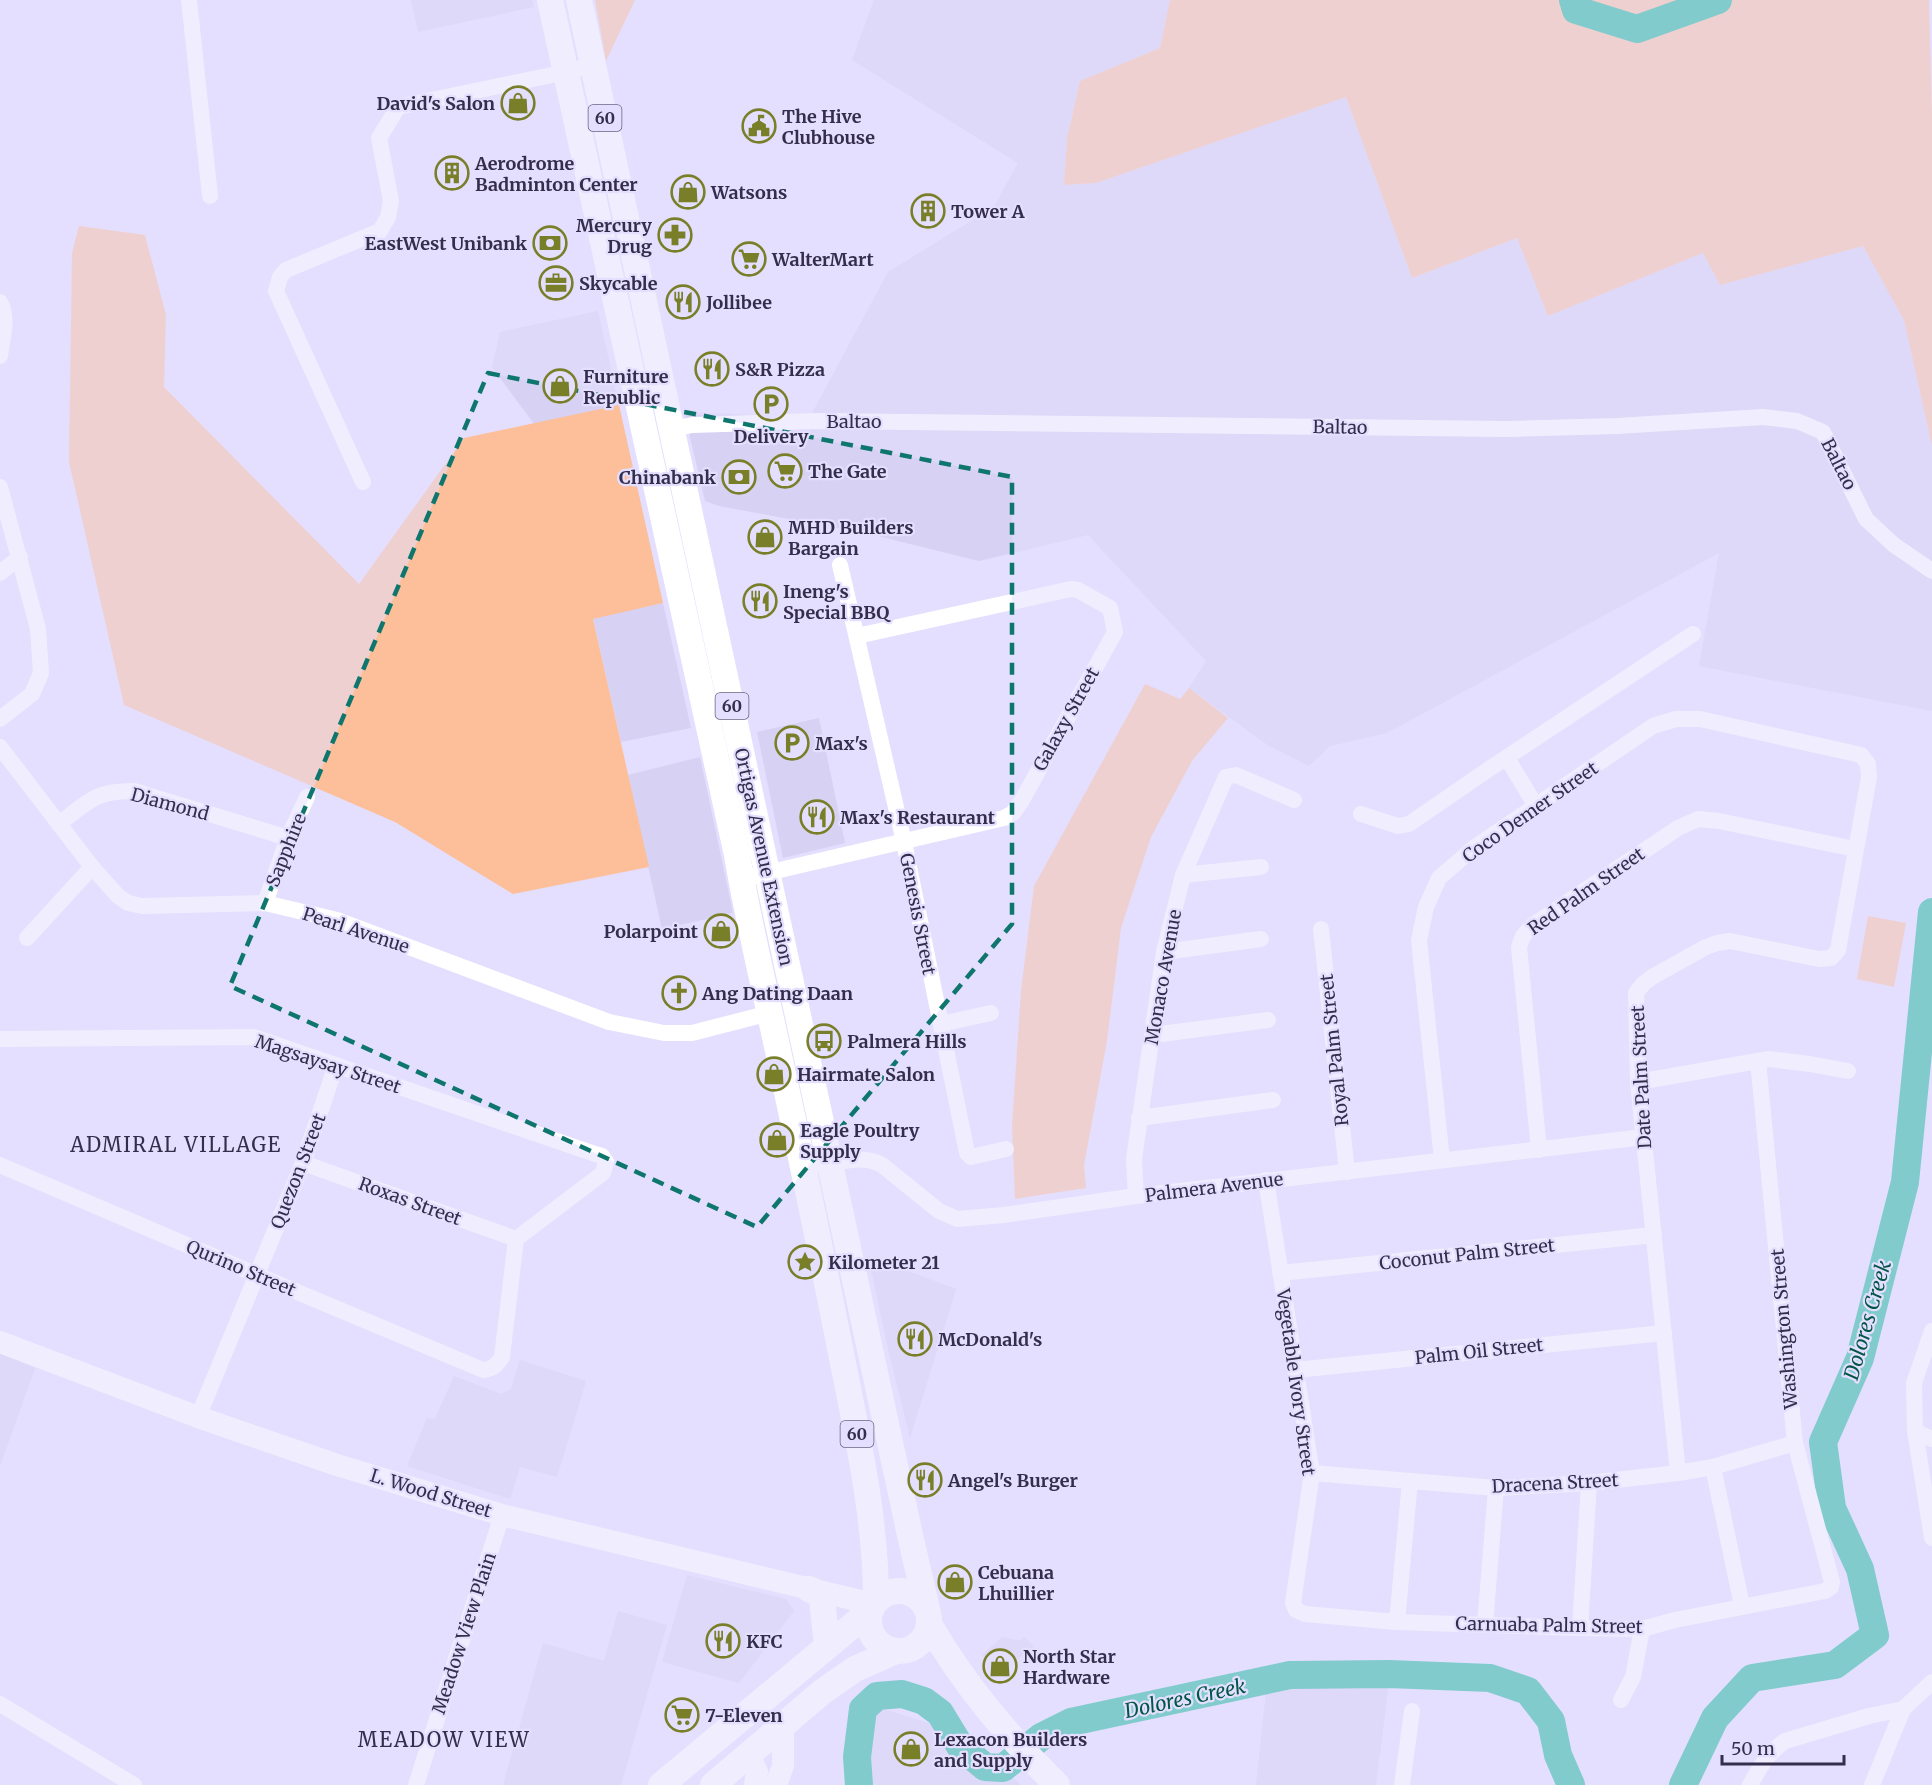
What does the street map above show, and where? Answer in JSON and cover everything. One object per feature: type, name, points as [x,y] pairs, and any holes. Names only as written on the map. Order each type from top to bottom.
[{"type":"main road","name":"Ortigas Avenue Extension","points":[[550,0],[804,1170],[861,1455],[874,1551],[873,1605]]},
{"type":"main road","name":"Ortigas Avenue Extension","points":[[579,0],[928,1617]]},
{"type":"main road","points":[[645,435],[673,429]]},
{"type":"main road","name":"L. Wood Street","points":[[0,1342],[198,1417],[337,1465],[502,1515],[873,1605]]},
{"type":"main road","points":[[809,1589],[818,1593],[822,1599],[830,1644],[845,1641],[858,1651],[855,1669]]},
{"type":"main road","name":"60","points":[[661,1785],[830,1644],[884,1594],[894,1590],[904,1590],[922,1600],[928,1617],[960,1675],[1012,1739],[1057,1785]]},
{"type":"main road","name":"60","points":[[873,1605],[869,1622],[871,1632],[877,1642],[886,1648],[902,1651],[960,1675]]},
{"type":"main road","points":[[713,1785],[806,1705],[855,1669],[922,1641],[928,1617]]},
{"type":"main road","points":[[776,1785],[783,1766],[783,1725]]},
{"type":"main road","points":[[749,1755],[757,1772],[755,1785]]},
{"type":"street","points":[[189,0],[210,196]]},
{"type":"street","points":[[363,482],[276,291],[280,277],[286,270],[380,231],[388,217],[391,201],[379,138],[398,107],[593,65]]},
{"type":"street","points":[[0,302],[4,316],[0,356]]},
{"type":"street","name":"Baltao","points":[[673,429],[692,425],[819,421],[1506,429],[1617,426],[1763,417],[1797,421],[1823,432],[1866,519],[1894,545],[1932,571]]},
{"type":"street","points":[[0,487],[38,629],[41,673],[32,694],[0,719]]},
{"type":"street","points":[[0,573],[20,557]]},
{"type":"street","name":"Genesis Street","points":[[840,565],[904,842],[966,1153],[971,1157],[1006,1149]]},
{"type":"street","name":"Galaxy Street","points":[[741,879],[1004,818],[1013,813],[1115,632],[1110,608],[1078,590],[1071,589],[857,636]]},
{"type":"street","points":[[1361,814],[1398,826],[1409,824],[1693,634]]},
{"type":"street","name":"Coco Demer Street","points":[[1442,1160],[1419,940],[1426,907],[1439,878],[1475,847],[1653,726],[1676,720],[1700,719],[1861,756]]},
{"type":"street","name":"Pearl Avenue","points":[[0,747],[92,867],[118,896],[128,903],[142,906],[265,903],[337,920],[619,1024],[664,1034],[692,1033],[770,1013]]},
{"type":"street","name":"Date Palm Street","points":[[1678,1473],[1638,1082],[1636,993],[1643,984],[1717,943],[1730,941],[1819,959],[1831,958],[1838,950],[1869,777],[1868,764],[1861,756]]},
{"type":"street","points":[[1507,758],[1536,806]]},
{"type":"street","name":"Monaco Avenue","points":[[1136,1196],[1134,1159],[1139,1118],[1164,952],[1183,875],[1226,777],[1236,775],[1294,800]]},
{"type":"street","name":"Diamond","points":[[59,824],[96,796],[113,791],[134,791],[288,838]]},
{"type":"street","name":"Sapphire","points":[[265,903],[288,838],[307,797]]},
{"type":"street","name":"Red Palm Street","points":[[1539,1150],[1519,947],[1523,936],[1532,926],[1678,828],[1698,819],[1719,820],[1855,849]]},
{"type":"street","points":[[27,938],[92,867]]},
{"type":"street","points":[[1183,875],[1261,867]]},
{"type":"street","name":"Royal Palm Street","points":[[1321,929],[1347,1172]]},
{"type":"street","points":[[1164,952],[1261,939]]},
{"type":"street","points":[[941,1024],[990,1013]]},
{"type":"street","points":[[1153,1035],[1268,1020]]},
{"type":"street","name":"Magsaysay Street","points":[[0,1039],[254,1037],[602,1156],[606,1162],[603,1173],[516,1239]]},
{"type":"street","points":[[1638,1082],[1768,1059],[1848,1071]]},
{"type":"street","name":"Washington Street","points":[[1758,1061],[1795,1443],[1832,1582],[1831,1587],[1825,1591]]},
{"type":"street","name":"Quezon Street","points":[[198,1417],[303,1162],[336,1065]]},
{"type":"street","points":[[1139,1118],[1273,1100]]},
{"type":"street","name":"Palmera Avenue","points":[[804,1170],[861,1158],[872,1160],[882,1165],[939,1212],[957,1218],[1004,1215],[1266,1180],[1644,1137]]},
{"type":"street","name":"Roxas Street","points":[[303,1162],[516,1239]]},
{"type":"street","name":"Qurino Street","points":[[0,1165],[483,1370],[490,1369],[502,1357],[516,1239]]},
{"type":"street","name":"Vegetable Ivory Street","points":[[1266,1180],[1312,1473],[1293,1603],[1296,1610],[1305,1614]]},
{"type":"street","name":"Coconut Palm Street","points":[[1280,1273],[1654,1235]]},
{"type":"street","name":"Palm Oil Street","points":[[1295,1370],[1664,1333]]},
{"type":"street","points":[[1930,1342],[1914,1383],[1915,1431],[1932,1538]]},
{"type":"street","points":[[1915,1431],[1932,1439]]},
{"type":"street","name":"Dracena Street","points":[[1312,1473],[1496,1488],[1589,1483],[1713,1467],[1795,1443]]},
{"type":"street","points":[[1713,1467],[1742,1606]]},
{"type":"street","points":[[1397,1622],[1410,1481]]},
{"type":"street","points":[[1580,1628],[1589,1483]]},
{"type":"street","points":[[1485,1625],[1496,1488]]},
{"type":"street","name":"Meadow View Plain","points":[[416,1785],[502,1515]]},
{"type":"street","name":"Carnuaba Palm Street","points":[[1305,1614],[1397,1622],[1642,1629],[1742,1606],[1825,1591]]},
{"type":"street","points":[[1621,1700],[1633,1677],[1642,1629]]},
{"type":"street","points":[[1872,1785],[1903,1708],[1932,1682]]},
{"type":"street","points":[[0,1704],[134,1785]]},
{"type":"street","points":[[1750,1785],[1765,1758],[1785,1741],[1903,1708]]},
{"type":"street","points":[[1402,1785],[1412,1711]]},
{"type":"highlighted area","points":[[488,373],[1012,477],[1012,924],[757,1227],[230,986]]},
{"type":"shaded area","points":[[411,0],[532,0],[534,7],[418,32]]},
{"type":"shaded area","points":[[595,0],[635,0],[606,61]]},
{"type":"shaded area","points":[[874,0],[1170,0],[1160,48],[1080,81],[1067,139],[1064,185],[1096,183],[1346,97],[1412,278],[1517,238],[1548,316],[1703,253],[1720,285],[1863,246],[1904,320],[1932,446],[1932,711],[1699,666],[1719,553],[1387,733],[1330,746],[1309,766],[1269,746],[1189,688],[1206,661],[1088,535],[979,561],[870,534],[719,506],[705,501],[684,412],[810,417],[888,272],[994,207],[1018,163],[852,60]]},
{"type":"shaded area","points":[[1170,0],[1929,0],[1932,115],[1932,446],[1904,320],[1863,246],[1720,285],[1703,253],[1548,316],[1517,238],[1412,278],[1346,97],[1096,183],[1064,185],[1067,139],[1080,81],[1160,48]]},
{"type":"shaded area","points":[[79,226],[145,235],[166,315],[164,387],[359,584],[464,438],[619,405],[663,603],[593,619],[649,867],[513,894],[395,822],[124,705],[69,462],[72,253]]},
{"type":"shaded area","points":[[598,311],[653,559],[534,424],[492,367],[500,332]]},
{"type":"shaded area","points":[[663,603],[691,728],[621,742],[593,618]]},
{"type":"shaded area","points":[[1145,684],[1180,699],[1189,688],[1228,718],[1192,761],[1151,837],[1121,928],[1107,1041],[1084,1165],[1086,1188],[1015,1199],[1012,1126],[1021,991],[1034,886]]},
{"type":"shaded area","points":[[819,718],[845,843],[783,858],[757,732]]},
{"type":"shaded area","points":[[700,757],[733,913],[662,929],[628,775]]},
{"type":"shaded area","points":[[1868,916],[1906,923],[1894,987],[1857,979]]},
{"type":"shaded area","points":[[868,1256],[956,1289],[910,1438],[889,1353]]},
{"type":"shaded area","points":[[0,1353],[35,1368],[0,1466]]},
{"type":"shaded area","points":[[520,1360],[586,1381],[557,1477],[520,1467],[510,1499],[407,1466],[427,1418],[435,1419],[454,1376],[501,1394],[511,1389]]},
{"type":"shaded area","points":[[687,1575],[786,1599],[794,1611],[739,1683],[662,1662]]},
{"type":"shaded area","points":[[618,1611],[667,1625],[621,1785],[503,1785],[543,1643],[604,1661]]},
{"type":"shaded area","name":"North Star Hardware","points":[[1002,1637],[1020,1641],[1024,1637],[1034,1646],[997,1676],[982,1655]]},
{"type":"shaded area","points":[[1389,1682],[1376,1785],[1256,1785],[1266,1692],[1307,1684]]},
{"type":"shaded area","name":"Lexacon Builders and Supply","points":[[874,1706],[941,1727],[969,1770],[993,1779],[1012,1777],[1021,1785],[869,1785],[868,1724]]},
{"type":"waterway","name":"Dolores Creek","points":[[1573,0],[1576,10],[1637,29],[1718,0]]},
{"type":"waterway","name":"Dolores Creek","points":[[1683,1785],[1715,1718],[1752,1678],[1835,1665],[1875,1635],[1860,1569],[1832,1508],[1823,1442],[1860,1358],[1905,1182],[1932,912]]},
{"type":"waterway","name":"Dolores Creek","points":[[859,1785],[857,1757],[863,1709],[877,1696],[902,1694],[924,1701],[940,1713],[960,1746],[985,1767],[1003,1768],[1041,1737],[1071,1722],[1290,1675],[1389,1674],[1490,1678],[1528,1691],[1551,1721],[1558,1755],[1571,1785]]},
{"type":"place","name":"David's Salon","points":[[518,103]]},
{"type":"place","name":"The Hive Clubhouse","points":[[759,126]]},
{"type":"place","name":"Aerodrome Badminton Center","points":[[452,173]]},
{"type":"place","name":"Watsons","points":[[688,192]]},
{"type":"place","name":"Tower A","points":[[928,211]]},
{"type":"place","name":"Mercury Drug","points":[[675,235]]},
{"type":"place","name":"EastWest Unibank","points":[[550,243]]},
{"type":"place","name":"WalterMart","points":[[749,259]]},
{"type":"place","name":"Skycable","points":[[556,283]]},
{"type":"place","name":"Jollibee","points":[[683,302]]},
{"type":"place","name":"S&R Pizza","points":[[712,369]]},
{"type":"place","name":"Furniture Republic","points":[[560,386]]},
{"type":"place","name":"Delivery","points":[[771,404]]},
{"type":"place","name":"The Gate","points":[[785,471]]},
{"type":"place","name":"Chinabank","points":[[739,477]]},
{"type":"place","name":"MHD Builders Bargain","points":[[765,537]]},
{"type":"place","name":"Ineng's Special BBQ","points":[[760,601]]},
{"type":"place","name":"Max's","points":[[792,743]]},
{"type":"place","name":"Max's Restaurant","points":[[817,817]]},
{"type":"place","name":"Polarpoint","points":[[721,931]]},
{"type":"place","name":"Ang Dating Daan","points":[[679,993]]},
{"type":"place","name":"Palmera Hills","points":[[824,1041]]},
{"type":"place","name":"Hairmate Salon","points":[[774,1074]]},
{"type":"place","name":"Eagle Poultry Supply","points":[[777,1140]]},
{"type":"place","name":"Kilometer 21","points":[[805,1262]]},
{"type":"place","name":"McDonald's","points":[[915,1339]]},
{"type":"place","name":"Angel's Burger","points":[[925,1480]]},
{"type":"place","name":"Cebuana Lhuillier","points":[[955,1582]]},
{"type":"place","name":"KFC","points":[[723,1641]]},
{"type":"place","name":"North Star Hardware","points":[[1000,1666]]},
{"type":"place","name":"7-Eleven","points":[[682,1715]]},
{"type":"place","name":"Lexacon Builders and Supply","points":[[911,1749]]},
{"type":"district","name":"ADMIRAL VILLAGE","points":[[176,1144]]},
{"type":"district","name":"MEADOW VIEW","points":[[444,1739]]}]
